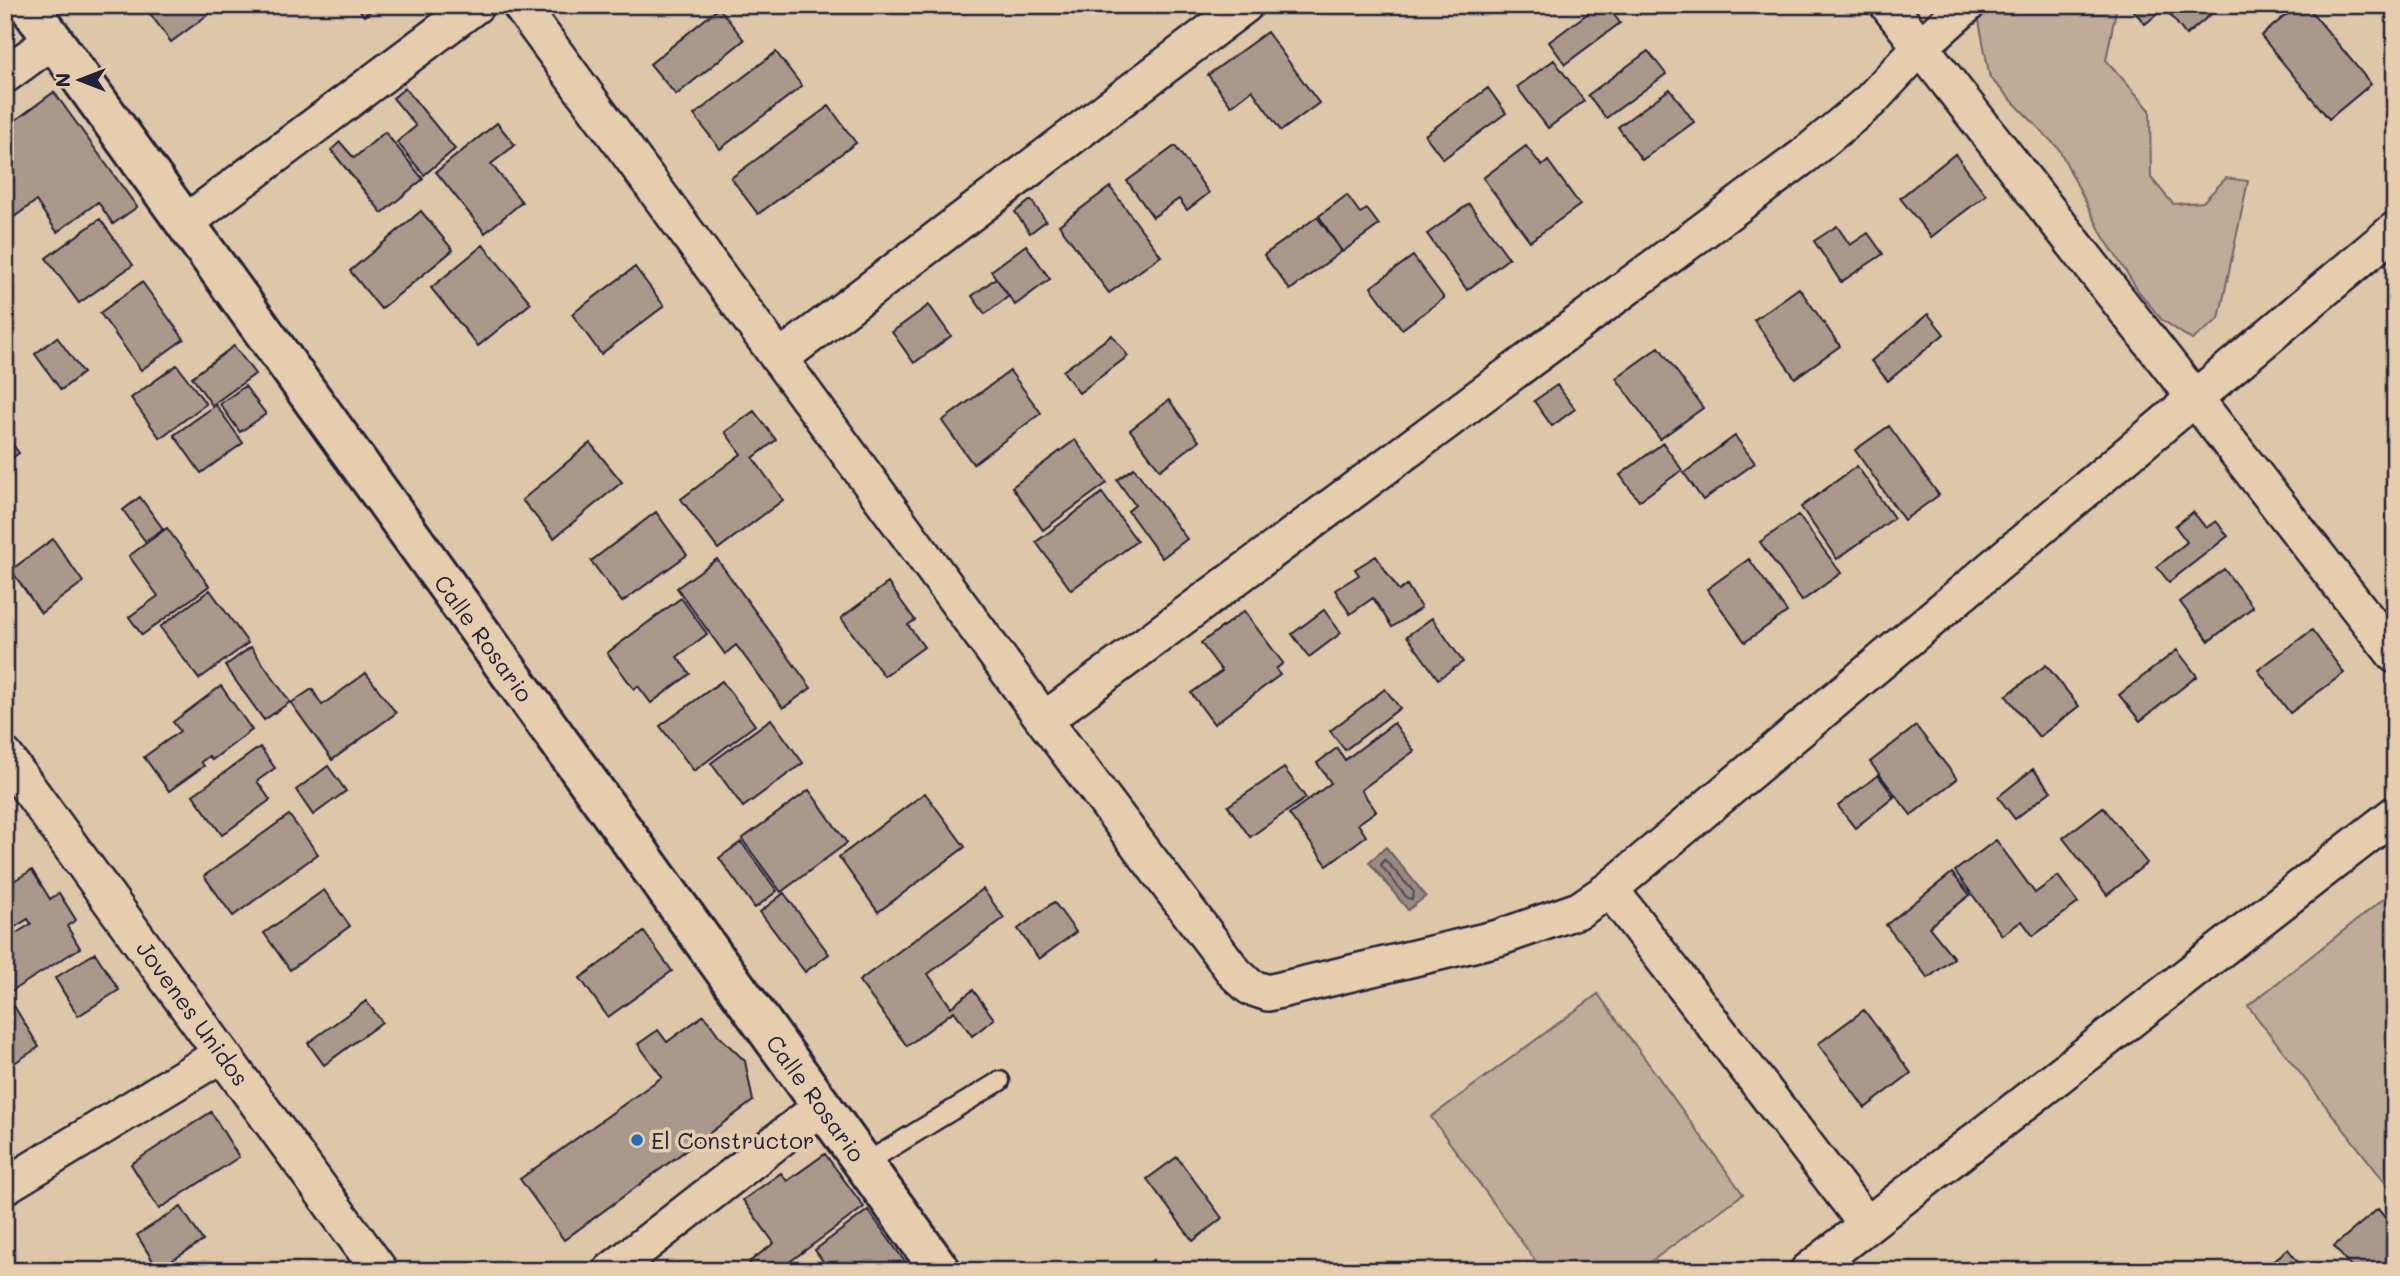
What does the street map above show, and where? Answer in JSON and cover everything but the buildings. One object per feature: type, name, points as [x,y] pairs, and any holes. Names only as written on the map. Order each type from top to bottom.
[{"type":"main road","name":"Calle Rosario","points":[[28,5],[941,1271]]},
{"type":"street","points":[[185,223],[476,5]]},
{"type":"street","points":[[520,5],[1044,720],[1235,973],[1250,987],[1268,993],[1498,938],[1579,910],[1610,889],[2395,230]]},
{"type":"street","points":[[779,359],[1245,5]]},
{"type":"street","points":[[1888,5],[2395,655]]},
{"type":"street","points":[[1044,720],[1804,156],[1870,101],[1921,46],[1968,5]]},
{"type":"street","points":[[5,75],[54,40]]},
{"type":"street","name":"Jovenes Unidos","points":[[5,755],[380,1271]]},
{"type":"street","points":[[1808,1271],[2395,814]]},
{"type":"street","points":[[1610,889],[1867,1225]]},
{"type":"street","points":[[5,1186],[222,1054]]},
{"type":"street","points":[[611,1271],[822,1106]]},
{"type":"lane","points":[[864,1164],[1000,1081]]},
{"type":"shaded area","points":[[1980,5],[2117,5],[2106,60],[2150,110],[2151,178],[2173,204],[2203,202],[2226,178],[2248,181],[2219,319],[2192,340],[2161,319],[2139,292],[2103,236],[2059,149],[1990,78],[1978,16]]},
{"type":"shaded area","points":[[2395,890],[2395,1195],[2248,1006]]},
{"type":"shaded area","points":[[1598,994],[1743,1194],[1638,1271],[1543,1271],[1431,1117]]},
{"type":"water","points":[[1386,847],[1426,896],[1408,910],[1369,862]]},
{"type":"place","name":"El Constructor","points":[[637,1140]]}]
